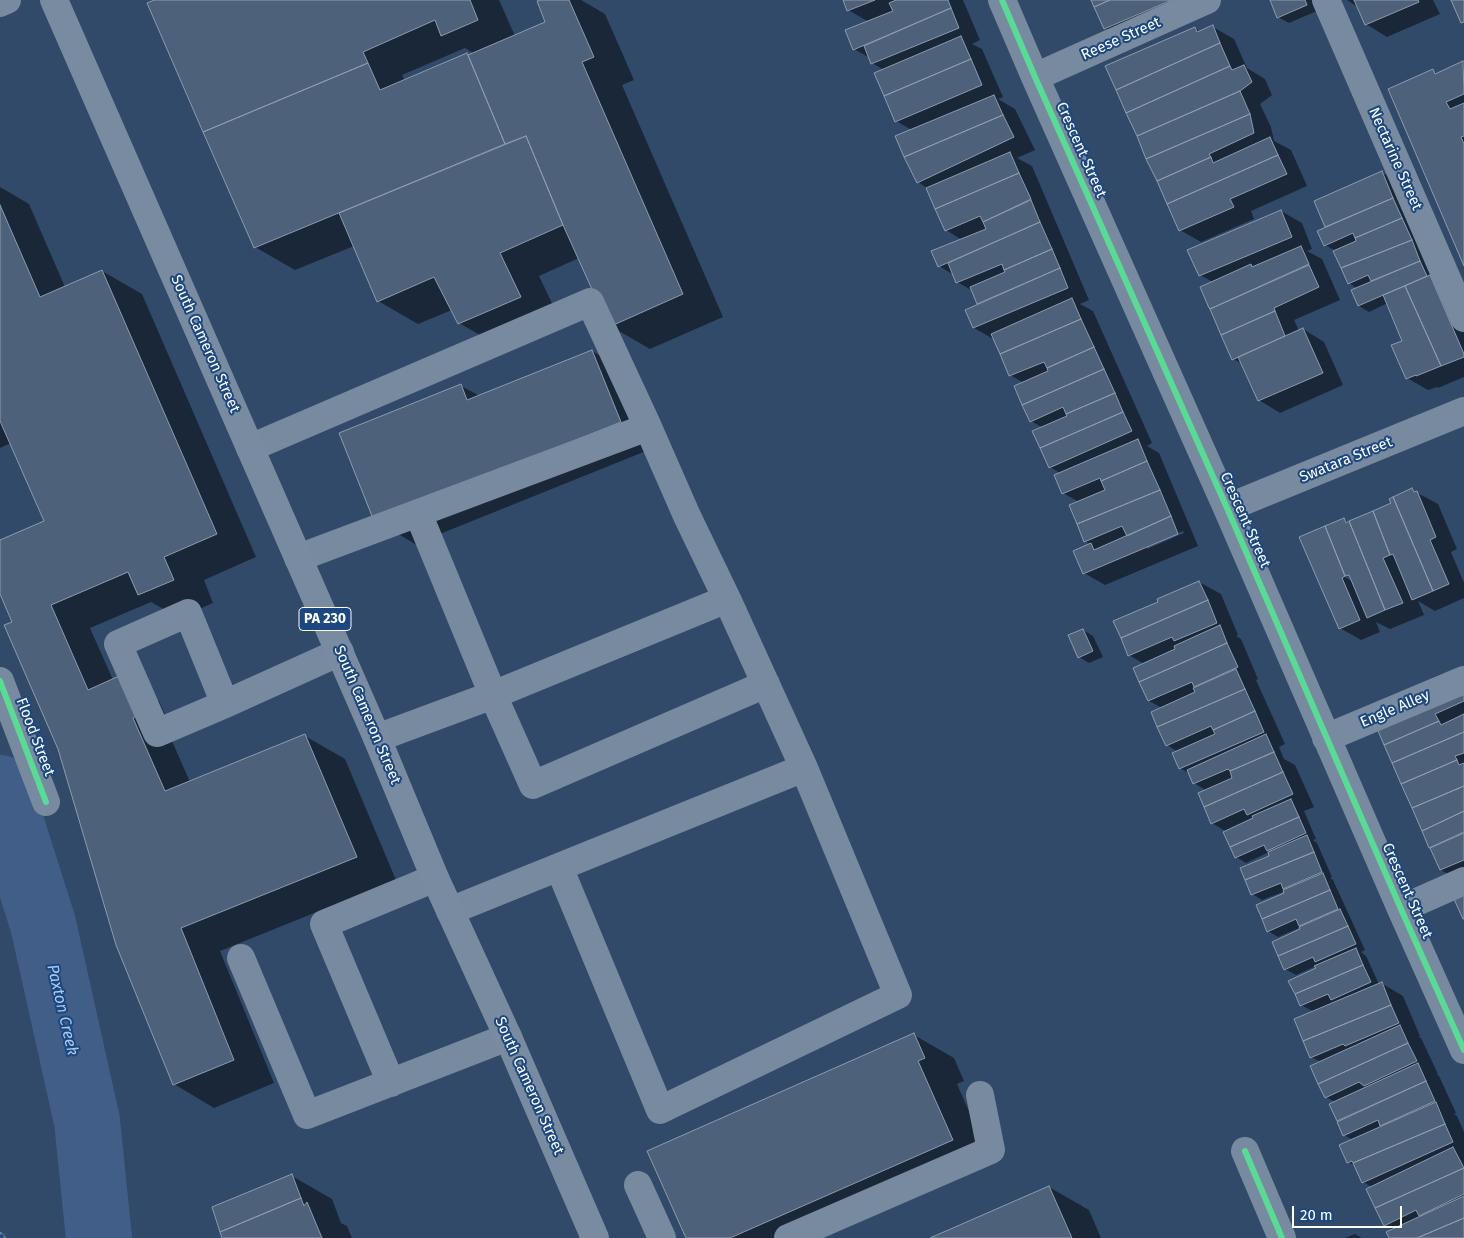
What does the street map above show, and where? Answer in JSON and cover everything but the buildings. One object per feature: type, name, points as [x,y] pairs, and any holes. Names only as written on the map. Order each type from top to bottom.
[{"type":"highway","name":"South Cameron Street","points":[[54,0],[340,652],[435,878],[508,1037],[595,1238]]},
{"type":"street","points":[[0,3],[7,0]]},
{"type":"street","name":"Crescent Street","points":[[1002,0],[1464,1050]]},
{"type":"street","name":"Reese Street","points":[[1035,77],[1207,0]]},
{"type":"street","name":"Nectarine Street","points":[[1326,0],[1464,318]]},
{"type":"street","points":[[250,448],[590,302],[804,768],[898,995],[660,1110],[559,867]]},
{"type":"street","name":"Swatara Street","points":[[1227,508],[1464,411]]},
{"type":"street","points":[[298,558],[648,427]]},
{"type":"street","points":[[418,513],[493,695],[533,785],[766,684]]},
{"type":"street","points":[[377,738],[493,695],[727,598]]},
{"type":"street","points":[[225,704],[188,613],[118,644],[157,733],[225,704],[340,652]]},
{"type":"street","name":"Engle Alley","points":[[1326,738],[1464,680]]},
{"type":"street","name":"Flood Street","points":[[0,681],[46,802]]},
{"type":"street","points":[[450,911],[804,768]]},
{"type":"street","points":[[391,1083],[324,924],[435,878]]},
{"type":"street","points":[[1401,909],[1464,881]]},
{"type":"street","points":[[241,958],[307,1115],[508,1037]]},
{"type":"street","points":[[788,1238],[991,1150],[980,1094]]},
{"type":"street","points":[[1244,1151],[1282,1238]]},
{"type":"street","points":[[638,1184],[662,1238]]},
{"type":"waterway","name":"Paxton Creek","points":[[0,788],[43,924],[87,1121],[99,1238]]},
{"type":"railway","points":[[0,1235],[3,1238]]},
{"type":"cycle path","points":[[1002,0],[1464,1050]]},
{"type":"cycle path","points":[[0,681],[46,802]]},
{"type":"cycle path","points":[[1245,1151],[1282,1238]]}]
